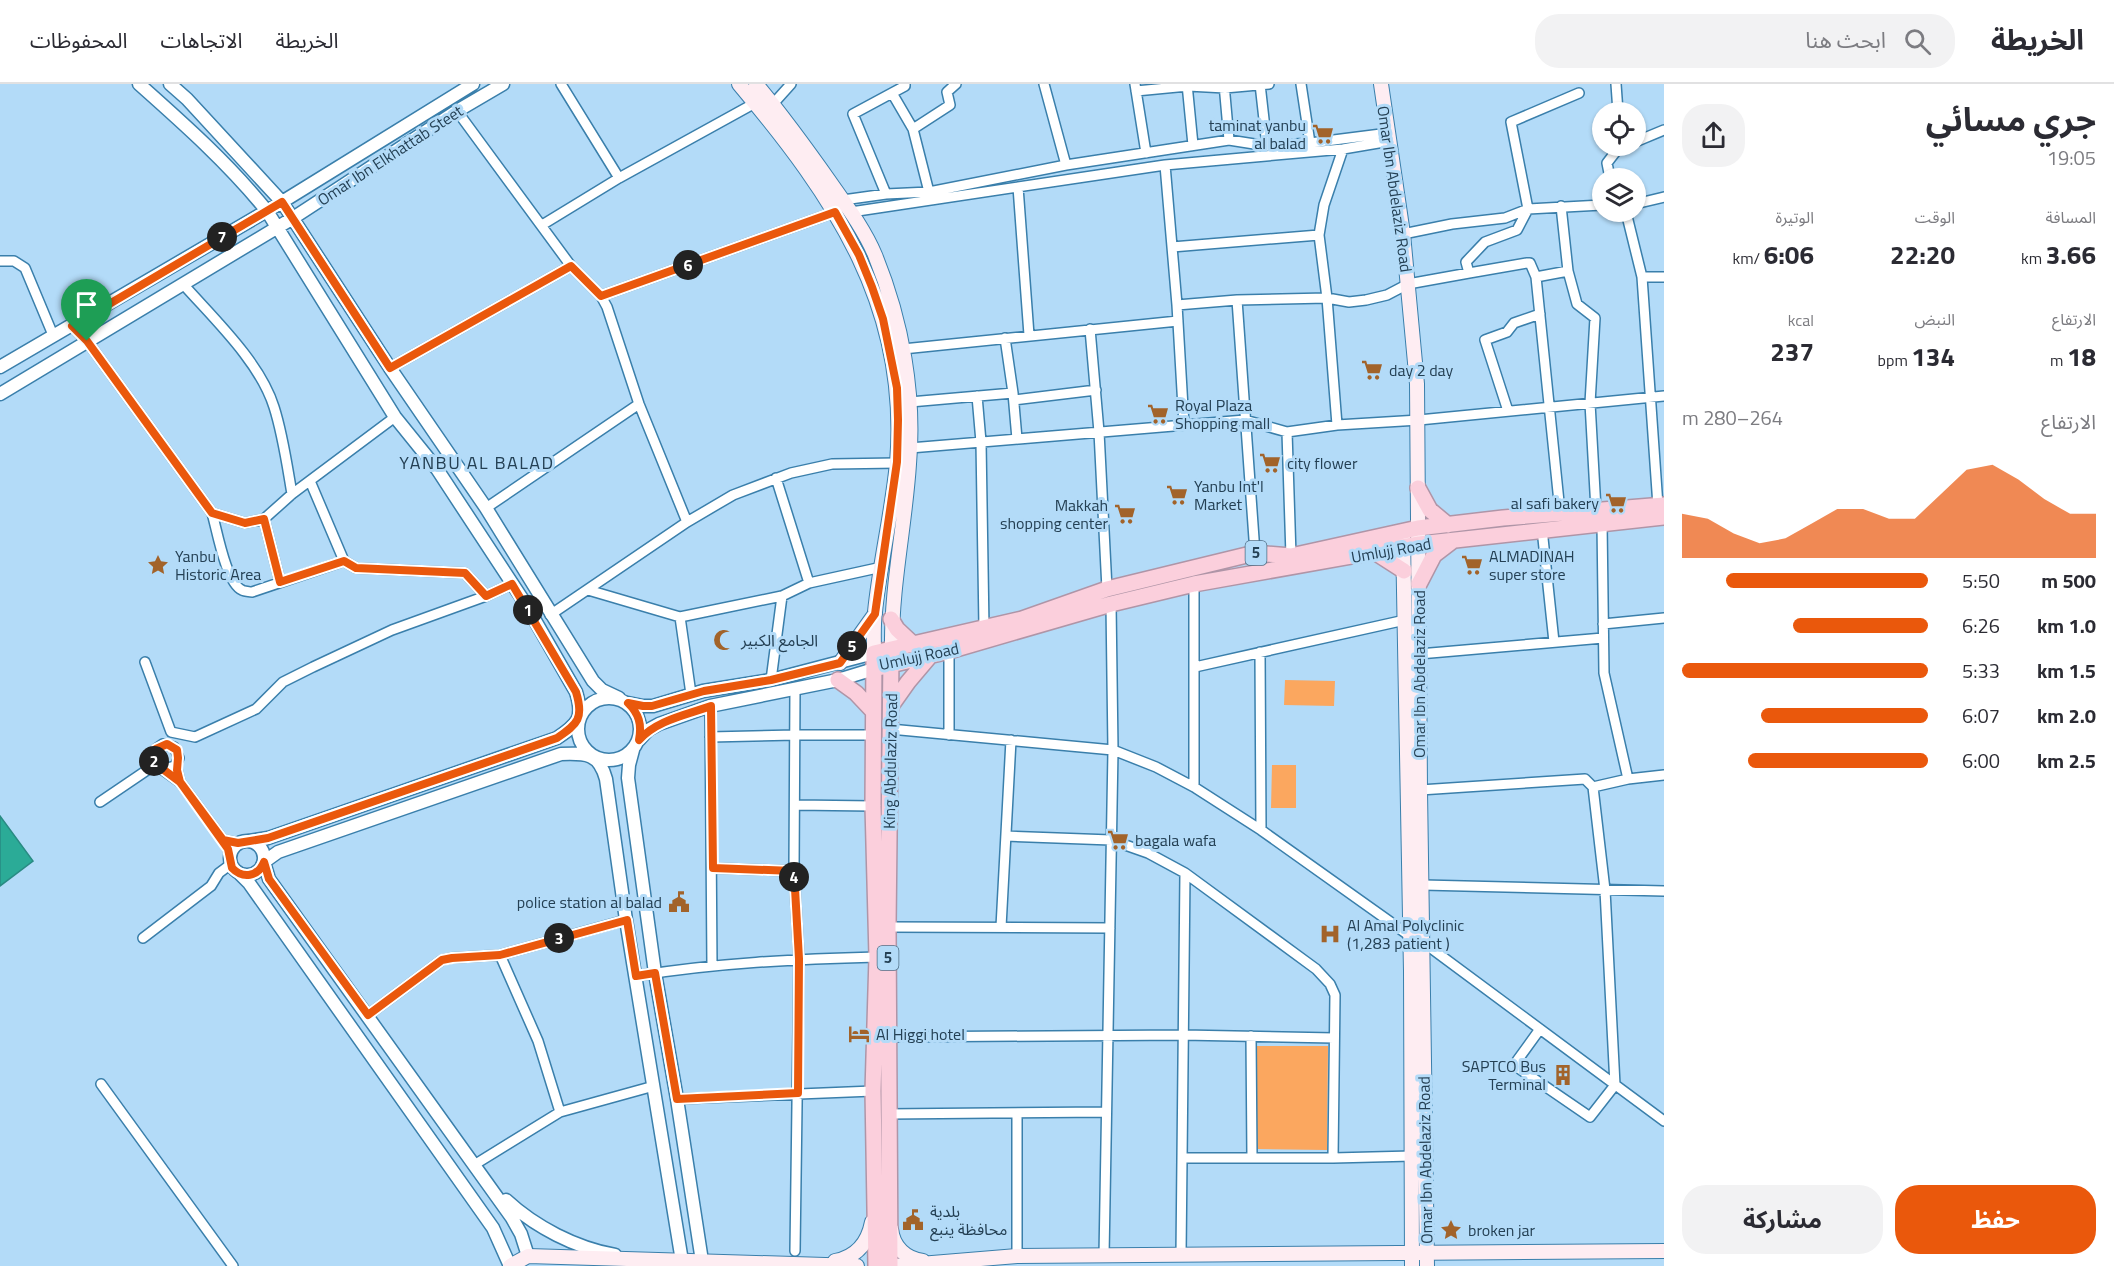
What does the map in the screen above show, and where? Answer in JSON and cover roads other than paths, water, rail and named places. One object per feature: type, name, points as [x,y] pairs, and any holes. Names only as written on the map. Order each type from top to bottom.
[{"type":"highway","points":[[1418,488],[1430,510],[1448,525]]},
{"type":"highway","name":"Umlujj Road","points":[[1599,517],[1503,518],[1418,528],[1291,556],[1255,553],[1022,619],[874,653],[874,669],[950,651],[1109,596],[1194,585],[1411,545],[1542,529],[1599,517],[1662,509]]},
{"type":"highway","points":[[1419,584],[1434,555],[1452,541]]},
{"type":"highway","points":[[1376,553],[1404,571]]},
{"type":"highway","points":[[891,619],[897,629],[913,644]]},
{"type":"highway","name":"King Abdulaziz Road","points":[[876,1266],[888,1114],[892,649]]},
{"type":"highway","points":[[891,706],[930,656]]},
{"type":"highway","name":"King Abdulaziz Road","points":[[874,669],[872,735],[877,957],[873,1091],[882,1209],[890,1266]]},
{"type":"highway","points":[[838,680],[856,693],[873,711]]},
{"type":"main road","points":[[739,84],[835,212],[859,255],[883,319],[897,388],[897,462],[875,614],[874,653]]},
{"type":"main road","name":"King Abdulaziz Road","points":[[756,84],[843,200],[875,254],[890,298],[903,349],[910,402],[910,448],[891,619],[892,649]]},
{"type":"main road","name":"Omar Ibn Abdelaziz Road","points":[[1380,84],[1403,234],[1414,335],[1419,420],[1418,528],[1404,571],[1412,1260]]},
{"type":"main road","name":"Omar Ibn Abdelaziz Road","points":[[1402,531],[1411,545],[1419,584],[1427,1260]]},
{"type":"main road","points":[[840,663],[875,614]]},
{"type":"main road","points":[[882,1209],[902,1253],[917,1260],[934,1262]]},
{"type":"main road","points":[[814,1265],[844,1259],[858,1250],[865,1243],[882,1209]]},
{"type":"main road","points":[[1427,1232],[1445,1250],[1453,1253]]},
{"type":"main road","points":[[1392,1254],[1412,1233]]},
{"type":"main road","points":[[896,1266],[1017,1256],[1392,1254],[1412,1260],[1427,1260],[1453,1253],[1664,1251]]},
{"type":"main road","points":[[510,1266],[529,1261],[640,1259],[857,1266]]},
{"type":"street","points":[[139,84],[246,184],[267,211],[395,417],[437,469],[512,584],[576,692],[580,706],[578,730],[580,740],[585,749],[603,767],[606,779],[682,1261]]},
{"type":"street","points":[[170,84],[195,107],[282,202],[390,368],[486,508],[550,615],[565,634],[593,681],[602,690],[623,700],[635,710],[641,730],[628,765],[628,778],[655,973],[702,1261]]},
{"type":"street","points":[[0,367],[267,211],[473,84]]},
{"type":"street","name":"Omar Ibn Elkhattab Steet","points":[[0,394],[277,228],[457,111],[503,84]]},
{"type":"street","points":[[561,84],[619,178]]},
{"type":"street","points":[[773,104],[791,84]]},
{"type":"street","points":[[886,194],[853,114],[905,84]]},
{"type":"street","points":[[913,129],[950,105],[947,92],[956,84]]},
{"type":"street","points":[[1044,84],[1066,165]]},
{"type":"street","points":[[1260,84],[1266,146]]},
{"type":"street","points":[[1146,153],[1136,88],[1269,84]]},
{"type":"street","points":[[1300,84],[1310,143]]},
{"type":"street","points":[[1616,84],[1617,102]]},
{"type":"street","points":[[1187,85],[1193,146]]},
{"type":"street","points":[[1225,86],[1229,140]]},
{"type":"street","points":[[892,93],[913,129],[929,192]]},
{"type":"street","points":[[1469,273],[1466,262],[1485,242],[1517,230],[1528,209],[1511,122],[1579,93]]},
{"type":"street","points":[[542,225],[619,178],[755,103]]},
{"type":"street","points":[[457,111],[571,266],[601,296],[607,307],[639,404],[687,522]]},
{"type":"street","points":[[1646,137],[1664,130]]},
{"type":"street","points":[[843,200],[886,194],[929,192],[1066,165],[1229,140],[1266,146],[1389,137]]},
{"type":"street","points":[[851,212],[1165,165],[1342,149],[1389,137]]},
{"type":"street","points":[[1337,425],[1319,235],[1324,205],[1342,149]]},
{"type":"street","points":[[1165,165],[1184,425]]},
{"type":"street","points":[[1018,187],[1029,335]]},
{"type":"street","points":[[1646,201],[1664,197]]},
{"type":"street","points":[[1403,234],[1452,224],[1505,218],[1528,209],[1592,205]]},
{"type":"street","points":[[1561,206],[1568,271],[1577,304],[1595,318],[1590,403],[1599,517],[1604,673],[1628,779]]},
{"type":"street","points":[[601,296],[835,212]]},
{"type":"street","points":[[1628,222],[1642,277],[1662,509]]},
{"type":"street","points":[[1172,247],[1319,235]]},
{"type":"street","points":[[0,261],[14,261],[25,268],[53,335]]},
{"type":"street","points":[[1177,305],[1237,300],[1326,298],[1349,302],[1366,300],[1387,295],[1408,284],[1530,263],[1536,277],[1559,502]]},
{"type":"street","points":[[390,368],[571,266]]},
{"type":"street","points":[[1536,277],[1568,271]]},
{"type":"street","points":[[1642,277],[1664,277]]},
{"type":"street","points":[[183,284],[251,363],[265,386],[274,405],[280,427],[292,494]]},
{"type":"street","points":[[1237,300],[1255,553]]},
{"type":"street","points":[[1508,411],[1485,340],[1507,332],[1514,323],[1539,314]]},
{"type":"street","points":[[903,349],[1178,321]]},
{"type":"street","points":[[72,326],[87,341],[212,513],[229,574],[242,591],[252,592],[344,561]]},
{"type":"street","points":[[1090,329],[1109,596],[1113,750],[1104,1256]]},
{"type":"street","points":[[1005,339],[1017,439]]},
{"type":"street","points":[[910,402],[1096,390]]},
{"type":"street","points":[[977,396],[981,442],[984,628]]},
{"type":"street","points":[[910,448],[1245,420],[1287,432],[1337,425],[1419,420],[1664,396]]},
{"type":"street","points":[[486,508],[639,404]]},
{"type":"street","points":[[212,513],[245,523],[264,519],[292,494],[395,417]]},
{"type":"street","points":[[1287,432],[1291,556]]},
{"type":"street","points":[[550,615],[687,522],[733,495],[776,478],[832,464],[897,462]]},
{"type":"street","points":[[776,478],[809,583]]},
{"type":"street","points":[[310,481],[344,561],[356,568],[465,573],[486,596]]},
{"type":"street","points":[[264,519],[280,582]]},
{"type":"street","points":[[1542,529],[1554,642]]},
{"type":"street","points":[[588,590],[680,617],[782,596],[809,583],[882,567]]},
{"type":"street","points":[[145,662],[171,732],[195,736],[256,709],[283,682],[303,672],[392,630],[486,596],[512,584]]},
{"type":"street","points":[[1194,585],[1194,787]]},
{"type":"street","points":[[771,680],[782,596]]},
{"type":"street","points":[[680,617],[691,694]]},
{"type":"street","points":[[1603,624],[1664,618]]},
{"type":"street","points":[[1195,667],[1405,620]]},
{"type":"street","points":[[1419,654],[1604,638]]},
{"type":"street","points":[[949,735],[950,651]]},
{"type":"street","points":[[1260,652],[1261,830]]},
{"type":"street","points":[[233,865],[234,847],[244,842],[268,838],[557,738],[579,720],[583,711],[590,704],[599,699],[609,697],[643,706],[652,706],[691,694],[771,680],[874,653]]},
{"type":"street","points":[[233,865],[253,874],[258,872],[264,862],[278,852],[561,754],[576,753],[603,760],[614,760],[624,756],[648,730],[659,724],[711,706],[795,690],[874,669]]},
{"type":"street","points":[[795,690],[794,871],[799,959],[795,1251]]},
{"type":"street","points":[[711,706],[712,966]]},
{"type":"street","points":[[890,729],[1113,750],[1156,767],[1194,787],[1261,830],[1410,936]]},
{"type":"street","points":[[710,737],[872,735]]},
{"type":"street","points":[[1001,927],[1011,740]]},
{"type":"street","points":[[180,782],[177,770],[177,750],[167,744],[156,749],[153,756],[159,766],[180,782],[223,840],[233,865],[256,893],[493,1228],[510,1266]]},
{"type":"street","points":[[100,802],[159,766],[171,768],[177,762]]},
{"type":"street","points":[[1593,787],[1628,779],[1664,775]]},
{"type":"street","points":[[1420,790],[1586,779],[1593,787],[1605,890],[1615,1084],[1590,1117],[1514,1065],[1540,1029]]},
{"type":"street","points":[[795,805],[873,806]]},
{"type":"street","points":[[1006,837],[1111,840],[1148,853],[1185,873],[1316,969],[1330,984],[1335,995],[1333,1158]]},
{"type":"street","points":[[223,840],[244,842],[259,846],[262,850],[269,879],[487,1183],[516,1226],[529,1261]]},
{"type":"street","points":[[143,938],[211,886],[219,873],[233,865]]},
{"type":"street","points":[[713,868],[794,871]]},
{"type":"street","points":[[1181,1256],[1185,873]]},
{"type":"street","points":[[1423,885],[1664,891]]},
{"type":"street","points":[[368,1015],[442,960],[500,955],[627,920]]},
{"type":"street","points":[[888,927],[1110,928]]},
{"type":"street","points":[[1424,943],[1664,1121]]},
{"type":"street","points":[[500,955],[538,1041],[561,1112]]},
{"type":"street","points":[[636,976],[712,966],[799,959],[877,957]]},
{"type":"street","points":[[889,1037],[1183,1035],[1334,1038]]},
{"type":"street","points":[[1251,1036],[1252,1158]]},
{"type":"street","points":[[101,1084],[233,1266]]},
{"type":"street","points":[[474,1165],[561,1112],[654,1086]]},
{"type":"street","points":[[677,1099],[873,1091]]},
{"type":"street","points":[[888,1114],[1106,1112]]},
{"type":"street","points":[[1017,1113],[1017,1256]]},
{"type":"street","points":[[1182,1158],[1412,1156]]},
{"type":"street","points":[[487,1183],[515,1209],[557,1234],[602,1252],[640,1259]]},
{"type":"place","name":"taminat yanbu al balad","points":[[1323,134]]},
{"type":"place","name":"day 2 day","points":[[1372,370]]},
{"type":"place","name":"Royal Plaza Shopping mall","points":[[1158,414]]},
{"type":"place","name":"city flower","points":[[1270,463]]},
{"type":"place","name":"Yanbu Int'l Market","points":[[1177,495]]},
{"type":"place","name":"al safi bakery","points":[[1616,503]]},
{"type":"place","name":"Makkah shopping center","points":[[1125,514]]},
{"type":"place","name":"Yanbu Historic Area","points":[[158,565]]},
{"type":"place","name":"ALMADINAH super store","points":[[1472,565]]},
{"type":"place","name":"الجامع الكبير","points":[[724,640]]},
{"type":"place","name":"bagala wafa","points":[[1118,840]]},
{"type":"place","name":"police station al balad","points":[[679,902]]},
{"type":"place","name":"Al Amal Polyclinic (1,283 patient )","points":[[1330,934]]},
{"type":"place","name":"Al Higgi hotel","points":[[859,1034]]},
{"type":"place","name":"SAPTCO Bus Terminal","points":[[1563,1075]]},
{"type":"place","name":"بلدية محافظة ينبع","points":[[913,1220]]},
{"type":"place","name":"broken jar","points":[[1451,1230]]},
{"type":"district","name":"YANBU AL BALAD","points":[[477,463]]}]
